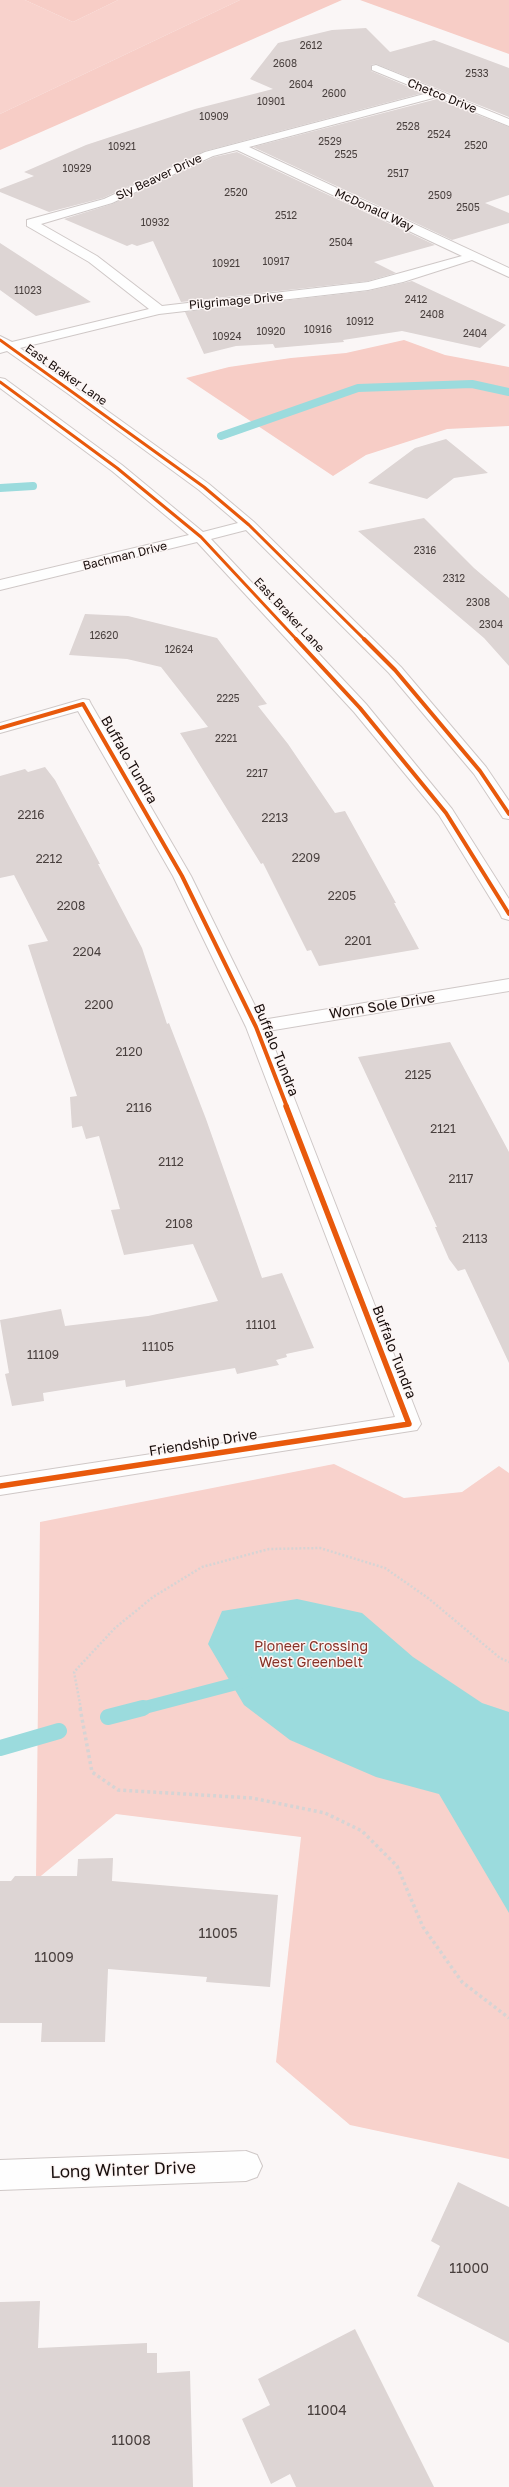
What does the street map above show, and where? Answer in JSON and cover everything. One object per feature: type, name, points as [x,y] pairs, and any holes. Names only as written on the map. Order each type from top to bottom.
[{"type":"street","name":"Chetco Drive","points":[[376,68],[509,123]]},
{"type":"street","name":"Sly Beaver Drive","points":[[159,310],[93,259],[31,223],[108,201],[190,161],[238,146],[437,94]]},
{"type":"street","name":"McDonald Way","points":[[238,146],[509,273]]},
{"type":"street","name":"Pilgrimage Drive","points":[[3,345],[159,310],[368,286],[399,279],[473,256]]},
{"type":"street","name":"East Braker Lane","points":[[3,345],[72,390],[185,473],[249,525],[395,670],[480,771],[509,814]]},
{"type":"street","name":"East Braker Lane","points":[[0,382],[117,468],[201,537],[360,708],[431,794],[446,813],[509,914]]},
{"type":"street","name":"Bachman Drive","points":[[0,585],[249,525]]},
{"type":"street","name":"Buffalo Tundra","points":[[0,728],[83,704],[182,876],[256,1027],[409,1424]]},
{"type":"street","name":"Worn Sole Drive","points":[[256,1027],[509,985]]},
{"type":"street","name":"Friendship Drive","points":[[0,1486],[409,1424]]},
{"type":"street","name":"Long Winter Drive","points":[[0,2175],[246,2166]]},
{"type":"path","points":[[509,1662],[500,1658],[428,1598],[385,1568],[320,1548],[269,1548],[202,1567],[153,1597],[115,1628],[74,1672],[92,1772],[118,1790],[252,1798],[324,1813],[362,1831],[397,1866],[423,1927],[462,1982],[509,2018]]},
{"type":"green space","points":[[0,0],[25,0],[73,22],[118,0],[240,0],[0,114]]},
{"type":"green space","name":"Pioneer Crossing West Greenbelt","points":[[334,1464],[404,1498],[462,1492],[499,1466],[509,1473],[509,2159],[350,2125],[276,2062],[301,1837],[116,1814],[36,1880],[40,1522]]},
{"type":"shaded area","points":[[25,0],[118,0],[73,22]]},
{"type":"shaded area","points":[[240,0],[342,0],[0,150],[0,114]]},
{"type":"shaded area","points":[[360,0],[509,0],[509,54]]},
{"type":"shaded area","points":[[404,340],[445,355],[509,367],[509,426],[447,429],[366,455],[333,476],[186,378],[229,367],[291,358],[346,353]]},
{"type":"water","points":[[297,1599],[362,1613],[413,1657],[482,1703],[509,1712],[509,1913],[439,1794],[376,1777],[290,1740],[244,1705],[208,1644],[222,1611]]},
{"type":"building","points":[[366,28],[390,52],[434,40],[509,68],[509,117],[376,64],[371,65],[371,71],[423,93],[205,151],[103,198],[49,212],[0,192],[0,189],[34,176],[24,172],[86,145],[195,109],[273,89],[250,79],[278,43],[332,30]]},
{"type":"building","points":[[437,99],[509,127],[509,195],[485,203],[509,213],[509,223],[452,240],[253,147]]},
{"type":"building","points":[[237,152],[435,245],[374,262],[396,273],[368,281],[181,302],[153,241],[137,246],[132,244],[127,246],[64,219],[112,204],[214,157]]},
{"type":"building","points":[[0,243],[91,302],[36,316],[0,290]]},
{"type":"building","points":[[412,281],[506,325],[480,348],[402,331],[343,340],[344,342],[275,348],[273,344],[236,346],[204,354],[185,312],[368,291]]},
{"type":"building","points":[[446,439],[488,473],[454,478],[427,499],[368,483],[415,448]]},
{"type":"building","points":[[424,518],[474,568],[509,598],[509,666],[484,638],[358,531]]},
{"type":"building","points":[[85,614],[128,616],[217,638],[267,704],[258,706],[288,744],[335,813],[345,811],[396,903],[394,903],[419,949],[319,966],[311,950],[307,951],[263,863],[261,864],[180,733],[208,727],[161,667],[127,659],[69,655]]},
{"type":"building","points":[[45,767],[55,780],[100,864],[98,864],[142,948],[167,1024],[169,1023],[206,1119],[262,1278],[282,1273],[314,1348],[286,1354],[287,1357],[276,1360],[279,1365],[237,1374],[235,1368],[126,1387],[125,1380],[43,1393],[44,1401],[12,1406],[5,1374],[9,1373],[0,1320],[61,1309],[65,1326],[148,1316],[218,1301],[193,1244],[124,1255],[111,1210],[120,1209],[99,1136],[86,1139],[82,1126],[72,1128],[70,1097],[77,1096],[28,945],[48,941],[14,875],[0,878],[0,776],[25,769],[28,772]]},
{"type":"building","points":[[450,1042],[509,1152],[509,1363],[465,1269],[458,1271],[449,1259],[435,1227],[437,1227],[358,1057]]},
{"type":"building","points":[[113,1858],[112,1881],[278,1895],[270,1987],[206,1982],[207,1977],[108,1969],[105,2042],[41,2042],[42,2023],[0,2023],[0,1881],[11,1881],[15,1876],[77,1876],[78,1859]]},
{"type":"building","points":[[458,2182],[509,2207],[509,2343],[417,2296],[440,2246],[431,2241]]},
{"type":"building","points":[[40,2301],[38,2348],[147,2343],[147,2353],[157,2353],[157,2373],[190,2371],[193,2487],[0,2487],[0,2302]]},
{"type":"building","points":[[355,2329],[434,2487],[296,2487],[290,2474],[271,2484],[242,2419],[270,2405],[258,2379]]},
{"type":"waterway","points":[[221,436],[358,388],[472,384],[509,392]]},
{"type":"waterway","points":[[0,488],[33,486]]},
{"type":"waterway","points":[[139,1709],[246,1681]]},
{"type":"waterway","points":[[108,1717],[143,1708]]},
{"type":"waterway","points":[[0,1748],[59,1731]]},
{"type":"cycle path","points":[[0,340],[72,390],[204,487],[249,525],[395,670],[480,771],[509,814]]},
{"type":"cycle path","points":[[0,382],[117,468],[201,537],[360,708],[446,813],[509,914]]},
{"type":"cycle path","points":[[0,728],[83,704],[182,876],[256,1027],[409,1424],[0,1486]]}]
